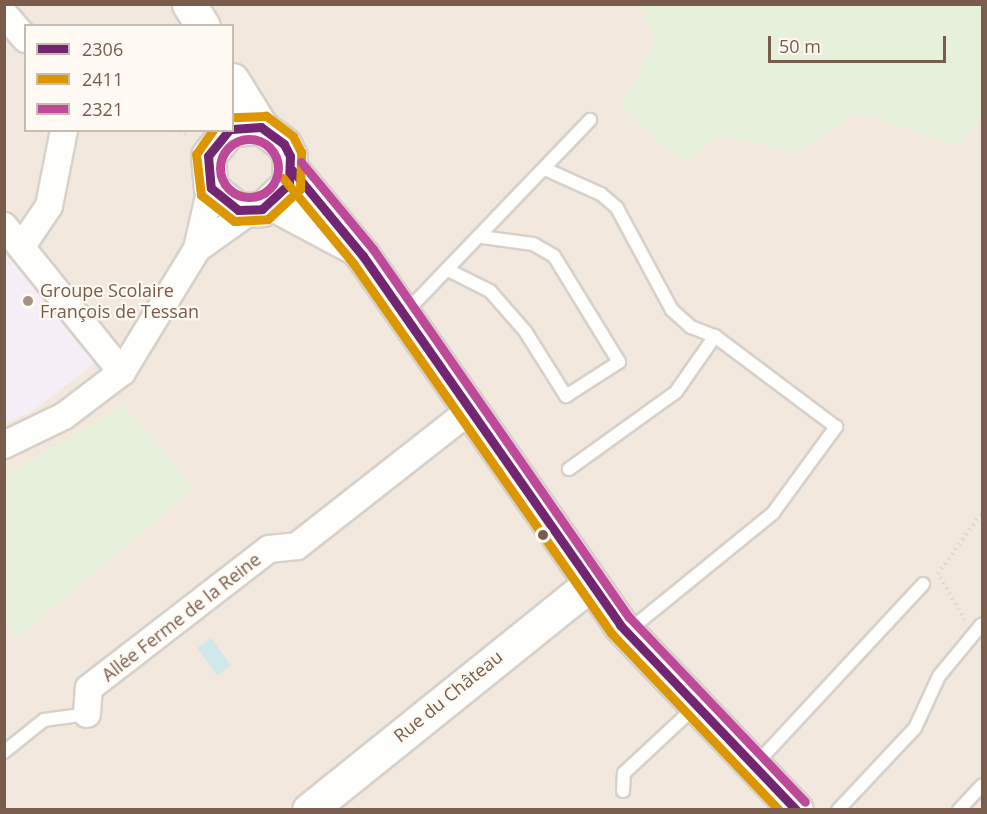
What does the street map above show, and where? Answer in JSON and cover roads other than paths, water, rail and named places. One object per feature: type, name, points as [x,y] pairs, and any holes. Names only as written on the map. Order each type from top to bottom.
[{"type":"street","points":[[4,14],[24,37]]},
{"type":"street","points":[[22,246],[49,206],[64,132]]},
{"type":"street","points":[[4,445],[64,416],[122,372],[197,249],[211,188],[206,166],[225,132]]},
{"type":"street","points":[[230,132],[284,144],[292,170],[354,247],[403,315],[589,585],[627,632],[796,810]]},
{"type":"street","points":[[197,249],[283,195],[292,170]]},
{"type":"street","points":[[211,188],[227,205],[261,208],[354,247]]},
{"type":"street","points":[[4,226],[122,372]]},
{"type":"street","name":"Allée Ferme de la Reine","points":[[87,714],[89,688],[269,549],[297,546],[468,412]]},
{"type":"street","name":"Rue du Château","points":[[309,810],[589,585]]},
{"type":"lane","points":[[403,315],[450,272],[590,120]]},
{"type":"lane","points":[[544,169],[601,194],[617,208],[672,310],[691,327],[715,336],[836,427],[773,513],[627,632]]},
{"type":"lane","points":[[450,272],[490,291],[525,331],[566,396],[619,362],[554,256],[533,244],[482,237]]},
{"type":"lane","points":[[570,470],[676,392],[715,336]]},
{"type":"lane","points":[[754,766],[923,584]]},
{"type":"lane","points":[[838,810],[915,728],[939,676],[982,624]]},
{"type":"lane","points":[[623,791],[624,772],[696,706]]},
{"type":"lane","points":[[4,752],[44,720],[87,714]]},
{"type":"lane","points":[[959,810],[982,785]]},
{"type":"water","points":[[211,638],[231,666],[217,675],[197,648]]},
{"type":"place","name":"Groupe Scolaire François de Tessan","points":[[28,301]]}]
